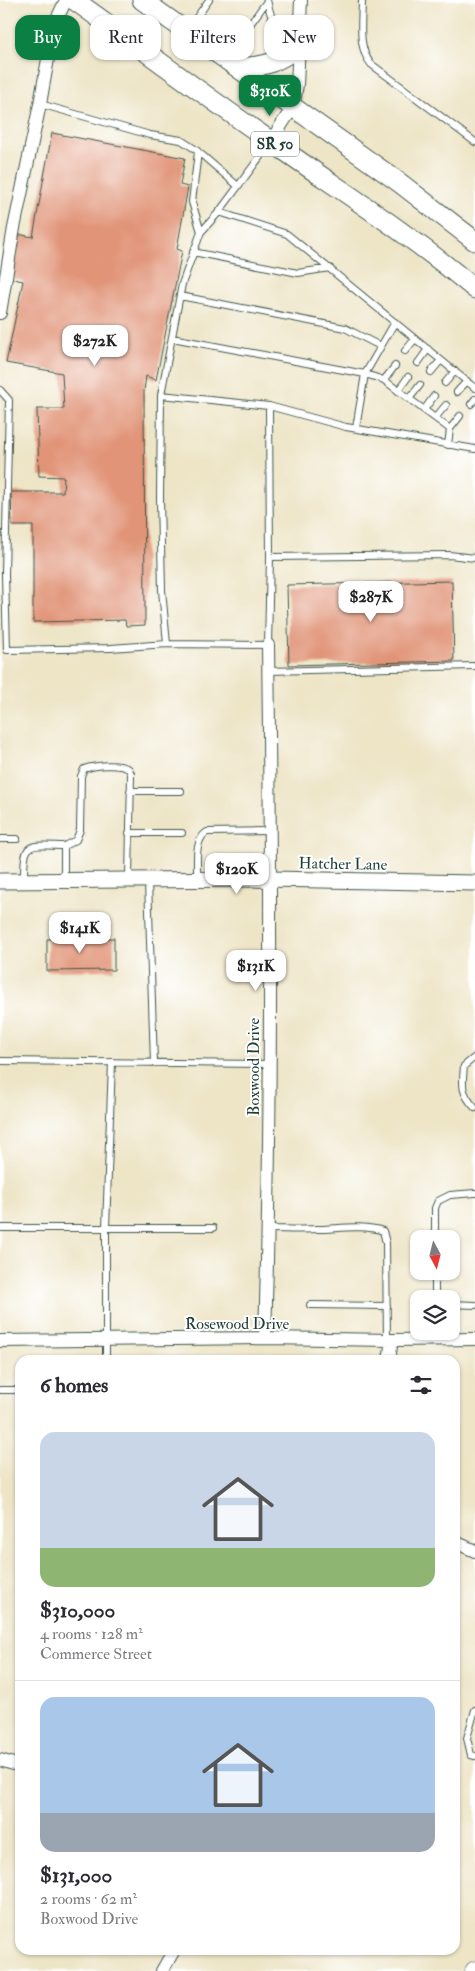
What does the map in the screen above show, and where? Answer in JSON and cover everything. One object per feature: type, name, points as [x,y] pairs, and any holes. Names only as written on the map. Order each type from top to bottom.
[{"type":"main road","name":"SR 50","points":[[74,0],[271,141],[366,206],[454,271],[475,289]]},
{"type":"main road","points":[[142,0],[171,21]]},
{"type":"main road","points":[[227,60],[400,183],[475,241]]},
{"type":"main road","points":[[231,63],[251,68],[282,60]]},
{"type":"street","points":[[0,313],[14,228],[54,26],[66,0]]},
{"type":"street","points":[[301,0],[301,15]]},
{"type":"street","points":[[271,141],[292,107],[297,85],[299,60]]},
{"type":"street","name":"Boxwood Drive","points":[[265,1338],[268,1228],[270,879],[268,645]]},
{"type":"street","name":"Hatcher Lane","points":[[0,881],[270,879],[475,883]]},
{"type":"street","name":"Rosewood Drive","points":[[0,1341],[265,1338],[389,1340],[410,1338]]},
{"type":"street","name":"Rosewood Drive","points":[[460,1338],[475,1339]]},
{"type":"street","points":[[389,1340],[389,1355]]},
{"type":"street","points":[[460,1544],[475,1551]]},
{"type":"street","points":[[0,1760],[15,1764]]},
{"type":"street","points":[[162,1971],[173,1955]]},
{"type":"lane","points":[[199,15],[209,0]]},
{"type":"lane","points":[[267,0],[272,15]]},
{"type":"lane","points":[[231,63],[267,0]]},
{"type":"lane","points":[[362,0],[362,45],[364,56],[371,64],[475,142]]},
{"type":"lane","points":[[40,104],[150,135],[181,140],[238,186]]},
{"type":"lane","points":[[167,644],[162,590],[160,498],[161,395],[182,284],[201,232],[219,212],[271,141]]},
{"type":"lane","points":[[198,152],[192,202],[201,232]]},
{"type":"lane","points":[[219,212],[288,234],[475,388]]},
{"type":"lane","points":[[193,252],[298,274],[330,268]]},
{"type":"lane","points":[[180,296],[345,328],[380,346]]},
{"type":"lane","points":[[356,428],[365,374],[395,322]]},
{"type":"lane","points":[[172,338],[365,374],[384,380],[450,429]]},
{"type":"lane","points":[[406,351],[415,338]]},
{"type":"lane","points":[[418,363],[428,350]]},
{"type":"lane","points":[[431,372],[441,360]]},
{"type":"lane","points":[[384,380],[394,366]]},
{"type":"lane","points":[[444,383],[454,371]]},
{"type":"lane","points":[[398,391],[408,377]]},
{"type":"lane","points":[[457,392],[467,381]]},
{"type":"lane","points":[[409,398],[420,385]]},
{"type":"lane","points":[[0,390],[9,400],[5,574],[7,650],[111,648],[167,644],[268,645],[270,557],[269,406]]},
{"type":"lane","points":[[161,395],[269,406],[356,428],[448,445],[475,448]]},
{"type":"lane","points":[[424,410],[434,396]]},
{"type":"lane","points":[[435,418],[446,405]]},
{"type":"lane","points":[[448,445],[450,429],[460,416]]},
{"type":"lane","points":[[270,557],[449,555],[475,558]]},
{"type":"lane","points":[[268,672],[475,666]]},
{"type":"lane","points":[[24,881],[24,856],[28,849],[35,845],[64,846],[76,840],[80,830],[81,776],[84,770],[91,767],[124,766],[129,769],[130,774],[129,880]]},
{"type":"lane","points":[[130,792],[181,791]]},
{"type":"lane","points":[[197,880],[199,841],[203,834],[207,832],[270,831]]},
{"type":"lane","points":[[130,833],[182,833]]},
{"type":"lane","points":[[0,839],[17,838]]},
{"type":"lane","points":[[64,846],[64,880]]},
{"type":"lane","points":[[148,880],[154,1063]]},
{"type":"lane","points":[[475,1057],[464,1066],[462,1085],[465,1098],[475,1108]]},
{"type":"lane","points":[[0,1061],[269,1064]]},
{"type":"lane","points":[[106,1355],[106,1228],[112,1062]]},
{"type":"lane","points":[[435,1230],[435,1208],[438,1201],[450,1195],[475,1193]]},
{"type":"lane","points":[[268,1228],[317,1230],[350,1227],[374,1228],[383,1232],[386,1243],[389,1340]]},
{"type":"lane","points":[[0,1228],[214,1228]]},
{"type":"lane","points":[[460,1304],[475,1304]]},
{"type":"lane","points":[[310,1305],[388,1306]]},
{"type":"lane","points":[[0,1390],[15,1390]]},
{"type":"lane","points":[[475,1710],[467,1738],[471,1754],[475,1756]]},
{"type":"building","points":[[52,133],[185,158],[180,185],[188,187],[177,249],[182,251],[156,380],[146,376],[144,391],[145,625],[126,626],[125,620],[33,622],[33,526],[12,526],[11,492],[63,492],[64,477],[39,476],[37,409],[64,409],[62,373],[6,363],[23,281],[9,278],[17,234],[33,237]]},
{"type":"building","points":[[452,581],[454,661],[289,665],[287,585]]},
{"type":"building","points":[[114,938],[114,970],[47,971],[47,939]]}]
